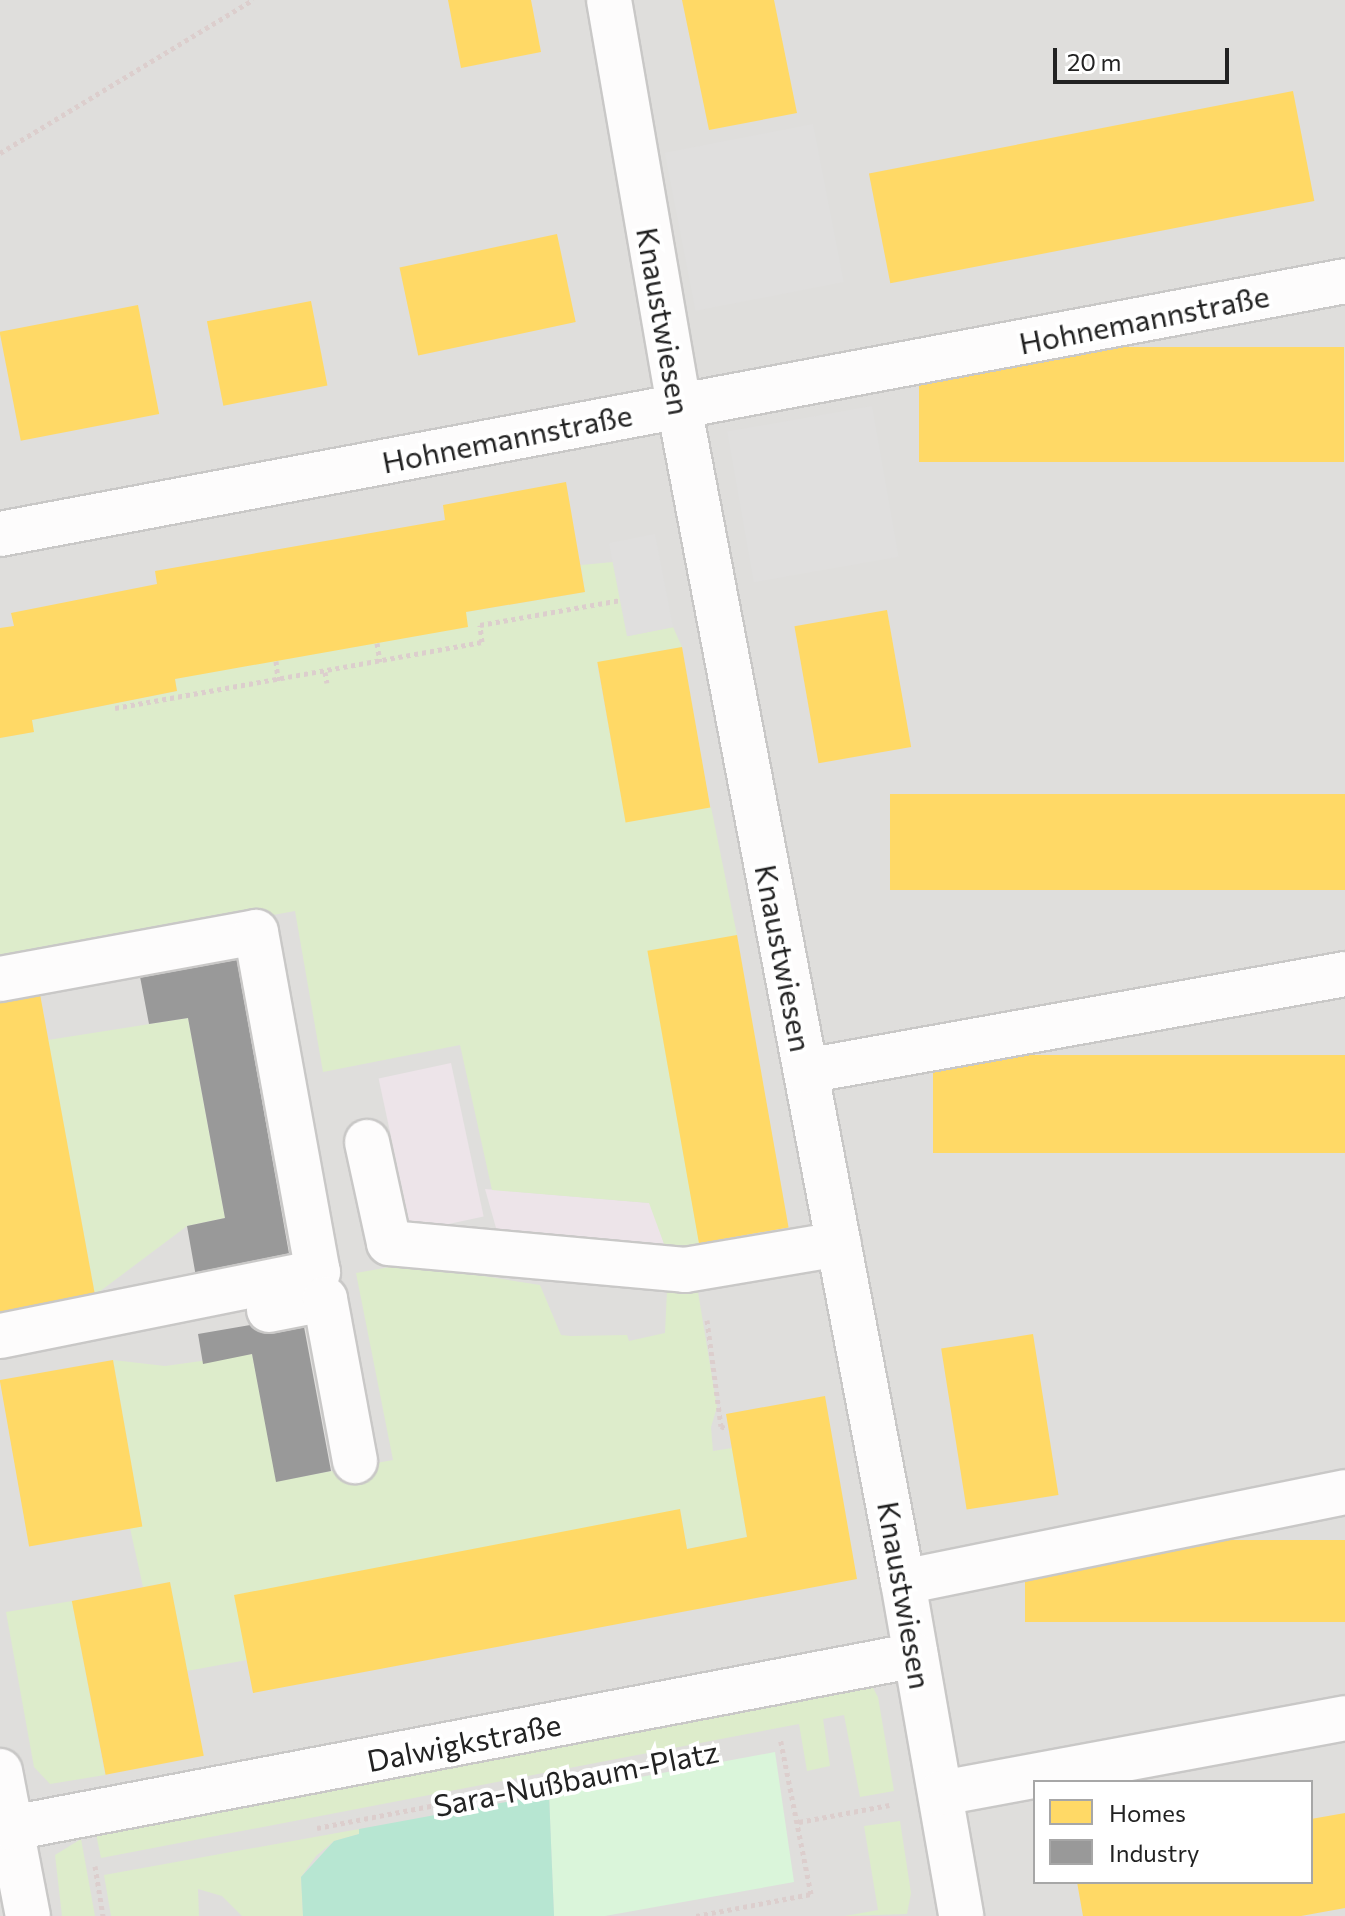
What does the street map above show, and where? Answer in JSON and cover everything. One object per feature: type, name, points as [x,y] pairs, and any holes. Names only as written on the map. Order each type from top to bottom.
[{"type":"street","name":"Knaustwiesen","points":[[609,0],[679,406],[903,1582],[961,1916]]},
{"type":"street","name":"Hohnemannstraße","points":[[0,534],[1345,281]]},
{"type":"street","points":[[0,979],[256,932],[318,1272],[0,1336]]},
{"type":"street","points":[[806,1071],[1345,974]]},
{"type":"street","points":[[367,1142],[389,1243],[699,1267],[839,1244]]},
{"type":"street","points":[[0,1364],[325,1299],[355,1461]]},
{"type":"street","points":[[903,1582],[1345,1492]]},
{"type":"street","name":"Dalwigkstraße","points":[[12,1828],[916,1655]]},
{"type":"street","points":[[941,1793],[1345,1718]]},
{"type":"street","points":[[0,1771],[28,1916]]},
{"type":"path","points":[[0,153],[253,0]]},
{"type":"path","points":[[115,708],[482,642],[480,625],[621,600]]},
{"type":"path","points":[[377,643],[380,662]]},
{"type":"path","points":[[276,661],[278,681]]},
{"type":"path","points":[[325,672],[327,683]]},
{"type":"path","points":[[699,1267],[721,1426],[727,1429]]},
{"type":"path","points":[[696,1916],[811,1894],[784,1737],[769,1740]]},
{"type":"path","name":"Sara-Nußbaum-Platz","points":[[309,1829],[573,1779]]},
{"type":"path","points":[[799,1822],[941,1793]]},
{"type":"path","points":[[103,1916],[96,1868],[111,1865]]},
{"type":"shaded area","points":[[0,0],[1345,0],[1345,1916],[0,1916]]},
{"type":"shaded area","points":[[813,124],[844,282],[695,311],[665,153]]},
{"type":"shaded area","points":[[872,406],[899,557],[754,582],[727,432]]},
{"type":"shaded area","points":[[655,534],[673,627],[627,636],[609,543]]},
{"type":"shaded area","points":[[451,1063],[484,1217],[411,1232],[379,1078]]},
{"type":"shaded area","points":[[485,1189],[650,1203],[667,1252],[498,1235]]},
{"type":"green space","points":[[613,562],[628,636],[673,627],[682,647],[597,663],[626,822],[711,807],[737,935],[648,952],[702,1254],[667,1252],[649,1203],[492,1190],[460,1045],[323,1072],[295,911],[0,965],[0,738],[33,732],[32,720],[177,691],[175,679],[466,612],[585,592],[581,565]]},
{"type":"green space","points":[[188,1018],[225,1218],[187,1226],[95,1295],[48,1040]]},
{"type":"green space","points":[[407,1264],[540,1285],[561,1335],[571,1336],[627,1335],[629,1341],[665,1333],[667,1290],[698,1292],[717,1407],[711,1427],[713,1451],[732,1448],[747,1537],[687,1549],[680,1509],[247,1660],[187,1671],[170,1582],[143,1587],[130,1528],[142,1525],[113,1360],[165,1366],[252,1354],[277,1481],[393,1460],[356,1273]]},
{"type":"green space","points":[[72,1601],[105,1775],[50,1784],[34,1767],[6,1612]]},
{"type":"green space","points":[[873,1688],[878,1697],[894,1791],[860,1797],[844,1715],[823,1719],[830,1766],[807,1771],[799,1724],[101,1858],[96,1834]]},
{"type":"green space","points":[[775,1752],[794,1882],[605,1916],[554,1916],[549,1794]]},
{"type":"green space","points":[[549,1794],[554,1916],[303,1916],[301,1877],[334,1841],[359,1834],[359,1829]]},
{"type":"green space","points":[[900,1821],[911,1893],[907,1914],[845,1916],[878,1910],[864,1826]]},
{"type":"green space","points":[[359,1829],[359,1834],[334,1841],[316,1856],[301,1877],[303,1916],[242,1916],[222,1896],[198,1889],[199,1916],[111,1916],[104,1875]]},
{"type":"green space","points":[[81,1839],[95,1916],[62,1916],[55,1855]]},
{"type":"building: Homes","points":[[448,0],[531,0],[541,52],[461,68]]},
{"type":"building: Homes","points":[[682,0],[774,0],[797,113],[709,130]]},
{"type":"building: Homes","points":[[1293,91],[1314,201],[890,283],[869,173]]},
{"type":"building: Homes","points":[[557,234],[576,322],[418,356],[400,267]]},
{"type":"building: Homes","points":[[311,301],[327,385],[223,406],[207,321]]},
{"type":"building: Homes","points":[[138,305],[159,414],[21,441],[0,332]]},
{"type":"building: Homes","points":[[919,347],[1344,347],[1344,462],[919,462]]},
{"type":"building: Homes","points":[[566,482],[585,592],[466,612],[468,627],[175,679],[177,691],[32,720],[34,732],[0,738],[0,628],[14,626],[11,613],[157,584],[155,571],[445,520],[443,505]]},
{"type":"building: Homes","points":[[887,610],[911,747],[819,763],[794,626]]},
{"type":"building: Homes","points":[[682,647],[710,808],[626,822],[597,662]]},
{"type":"building: Homes","points":[[890,794],[1345,794],[1345,890],[890,890]]},
{"type":"building: Homes","points":[[737,935],[789,1227],[699,1243],[647,951]]},
{"type":"building: Homes","points":[[40,994],[95,1295],[0,1313],[0,1002]]},
{"type":"building: Homes","points":[[933,1055],[1345,1055],[1345,1153],[933,1153]]},
{"type":"building: Homes","points":[[1033,1334],[1058,1495],[967,1510],[941,1349]]},
{"type":"building: Homes","points":[[113,1360],[142,1526],[29,1546],[0,1380]]},
{"type":"building: Homes","points":[[825,1396],[857,1579],[253,1693],[234,1595],[680,1509],[687,1549],[747,1537],[726,1414]]},
{"type":"building: Homes","points":[[1025,1540],[1345,1540],[1345,1622],[1025,1622]]},
{"type":"building: Homes","points":[[170,1582],[204,1756],[106,1775],[72,1601]]},
{"type":"building: Homes","points":[[1345,1813],[1345,1908],[1301,1916],[1083,1916],[1077,1884],[1313,1884],[1313,1819]]},
{"type":"building: Industry","points":[[235,948],[291,1265],[198,1288],[187,1226],[225,1218],[188,1018],[149,1024],[138,966]]},
{"type":"building: Industry","points":[[302,1316],[331,1471],[276,1482],[252,1354],[203,1364],[198,1334]]}]
